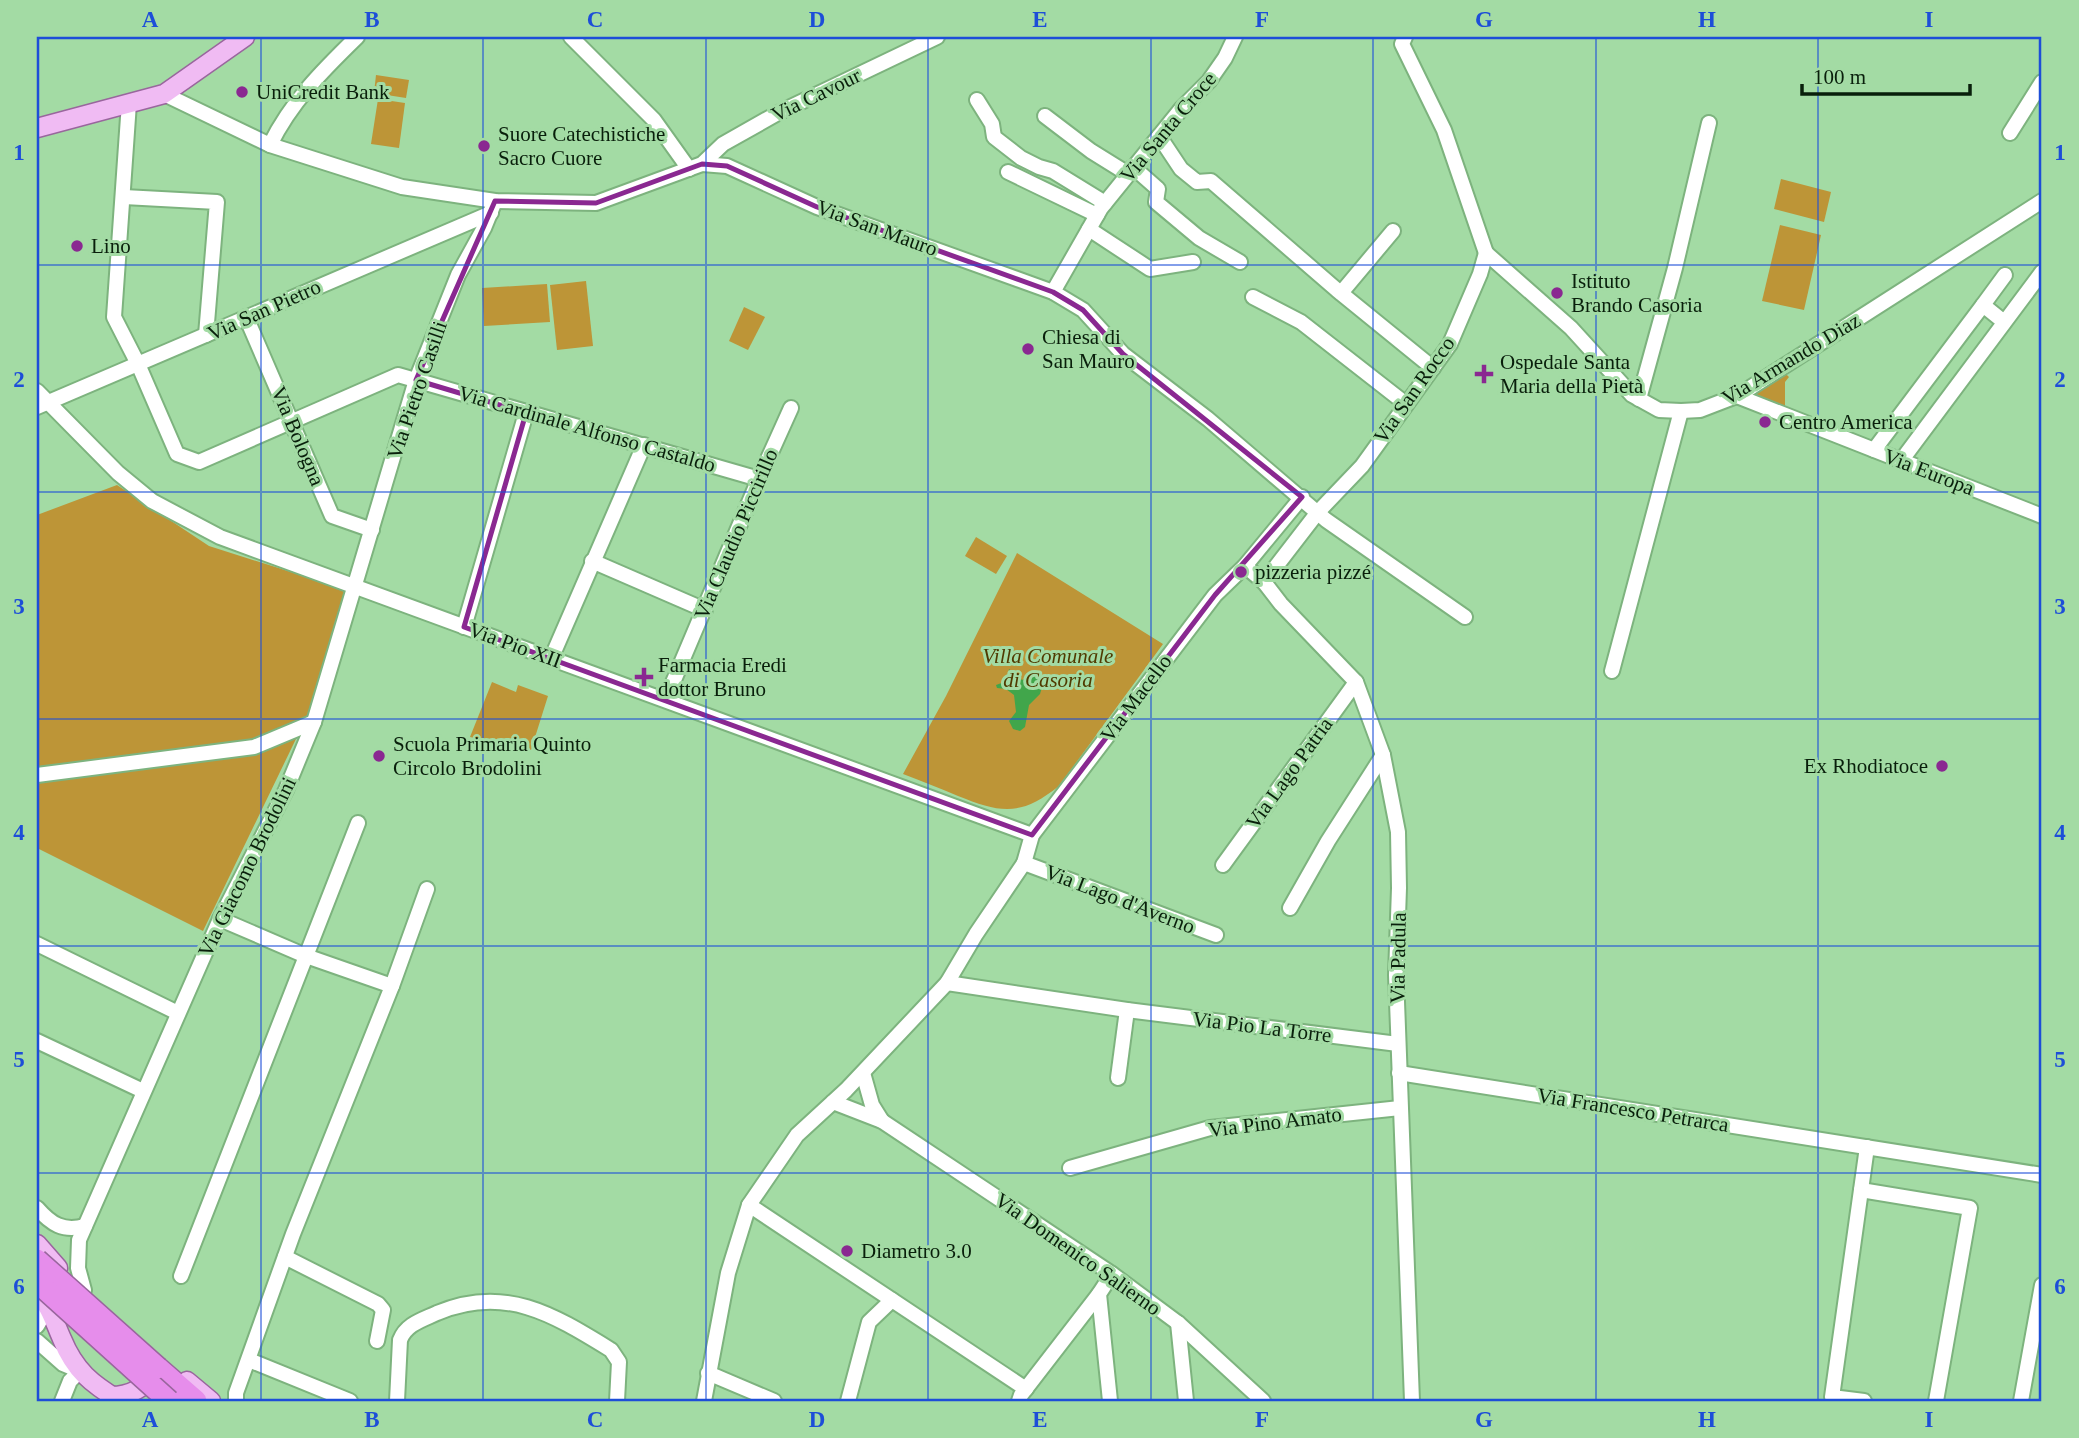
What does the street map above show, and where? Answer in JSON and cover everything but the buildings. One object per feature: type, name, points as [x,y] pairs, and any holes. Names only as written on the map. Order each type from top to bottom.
[{"type":"highway","points":[[37,1260],[196,1401]]},
{"type":"highway","points":[[37,1282],[169,1401]]},
{"type":"main road","points":[[37,128],[164,94],[245,37]]},
{"type":"main road","points":[[37,1244],[49,1260],[153,1353],[212,1401]]},
{"type":"main road","points":[[37,1292],[49,1306],[62,1341],[80,1371],[97,1388],[116,1399],[152,1378],[156,1371],[153,1353]]},
{"type":"street","points":[[270,145],[280,124],[309,84],[356,37]]},
{"type":"street","points":[[164,94],[270,145],[402,187],[493,207],[596,203],[696,166],[571,37]]},
{"type":"street","name":"Via Cavour","points":[[696,166],[723,144],[778,113],[937,37]]},
{"type":"street","name":"Via Santa Croce","points":[[1053,292],[1101,209],[1159,136],[1209,80],[1235,37]]},
{"type":"street","points":[[1400,39],[1444,130],[1486,253]]},
{"type":"street","points":[[2010,133],[2042,82]]},
{"type":"street","points":[[977,100],[992,124],[995,137],[1021,158],[1053,171],[1101,209]]},
{"type":"street","points":[[129,103],[114,317],[138,365]]},
{"type":"street","points":[[1045,116],[1091,151],[1131,170],[1158,189],[1156,202],[1199,238],[1240,262]]},
{"type":"street","points":[[1639,398],[1675,268],[1709,123]]},
{"type":"street","points":[[1159,136],[1181,169],[1197,182],[1211,181],[1433,368]]},
{"type":"street","name":"Via San Mauro","points":[[696,166],[727,166],[817,206],[1053,292],[1083,310],[1123,354],[1208,419],[1340,531],[1465,617]]},
{"type":"street","points":[[1008,172],[1101,209]]},
{"type":"street","points":[[124,197],[218,202],[206,335]]},
{"type":"street","name":"Via Armando Diaz","points":[[1486,253],[1571,328],[1632,395],[1659,410],[1700,410],[1738,395],[2042,201]]},
{"type":"street","name":"Via San Pietro","points":[[40,400],[138,365],[493,207]]},
{"type":"street","name":"Via Pietro Casilli","points":[[356,586],[416,380],[458,275],[493,207]]},
{"type":"street","points":[[1088,229],[1150,269],[1193,262]]},
{"type":"street","points":[[1341,293],[1393,231]]},
{"type":"street","name":"Via San Rocco","points":[[1264,582],[1318,512],[1362,466],[1450,344],[1480,274],[1486,253]]},
{"type":"street","points":[[1901,461],[2042,272]]},
{"type":"street","points":[[1874,450],[2005,275]]},
{"type":"street","points":[[1253,297],[1301,322],[1406,404]]},
{"type":"street","points":[[1983,305],[2004,322]]},
{"type":"street","name":"Via Bologna","points":[[246,317],[332,516],[372,530]]},
{"type":"street","name":"Via Cardinale Alfonso Castaldo","points":[[138,365],[177,454],[199,462],[398,375],[759,478]]},
{"type":"street","name":"Via Europa","points":[[1738,395],[2042,516]]},
{"type":"street","name":"Via Pio XII","points":[[40,400],[152,501],[220,537],[1032,835]]},
{"type":"street","name":"Via Claudio Piccirillo","points":[[666,699],[791,408]]},
{"type":"street","points":[[1612,671],[1681,411]]},
{"type":"street","points":[[464,626],[526,413]]},
{"type":"street","points":[[551,659],[644,445]]},
{"type":"street","name":"Via Macello","points":[[1032,835],[1215,596],[1245,566],[1302,497]]},
{"type":"street","points":[[592,561],[705,610]]},
{"type":"street","name":"Via Padula","points":[[1245,566],[1264,582],[1281,604],[1356,682],[1383,755],[1398,832],[1396,975],[1412,1401]]},
{"type":"street","name":"Via Giacomo Brodolini","points":[[84,1290],[78,1260],[79,1240],[220,919],[286,790],[314,722],[356,586]]},
{"type":"street","name":"Via Lago Patria","points":[[1223,864],[1356,682]]},
{"type":"street","points":[[37,775],[254,747],[314,722]]},
{"type":"street","points":[[1290,908],[1328,841],[1383,755]]},
{"type":"street","points":[[181,1276],[358,823]]},
{"type":"street","points":[[704,1401],[728,1273],[749,1205],[797,1135],[863,1073],[947,983],[1024,863],[1032,835]]},
{"type":"street","name":"Via Lago d'Averno","points":[[1024,863],[1216,935]]},
{"type":"street","points":[[212,1401],[236,1397],[285,1257],[427,889]]},
{"type":"street","points":[[220,919],[306,957],[391,986]]},
{"type":"street","points":[[37,944],[178,1013]]},
{"type":"street","name":"Via Pio La Torre","points":[[947,983],[1127,1010],[1398,1044]]},
{"type":"street","points":[[1118,1078],[1127,1010]]},
{"type":"street","points":[[37,1041],[143,1091]]},
{"type":"street","points":[[863,1073],[872,1105],[882,1121]]},
{"type":"street","name":"Via Francesco Petrarca","points":[[1399,1073],[2042,1175]]},
{"type":"street","name":"Via Domenico Salierno","points":[[833,1102],[882,1121],[1112,1274],[1178,1323],[1263,1401]]},
{"type":"street","name":"Via Pino Amato","points":[[1070,1168],[1210,1128],[1400,1108]]},
{"type":"street","points":[[1864,1401],[1832,1397],[1867,1147]]},
{"type":"street","points":[[1861,1189],[1970,1208],[1936,1401]]},
{"type":"street","points":[[749,1205],[892,1300],[1022,1395],[1112,1274]]},
{"type":"street","points":[[37,1208],[53,1224],[63,1228],[85,1226]]},
{"type":"street","points":[[285,1257],[378,1304],[383,1310],[377,1341]]},
{"type":"street","points":[[2021,1401],[2042,1285]]},
{"type":"street","points":[[1099,1294],[1111,1401]]},
{"type":"street","points":[[848,1401],[869,1322],[892,1300]]},
{"type":"street","points":[[397,1401],[400,1340],[403,1332],[414,1323],[452,1307],[493,1301],[519,1303],[536,1309],[611,1350],[619,1362],[617,1401]]},
{"type":"street","points":[[37,1326],[49,1306]]},
{"type":"street","points":[[1178,1323],[1186,1401]]},
{"type":"street","points":[[37,1341],[63,1364],[80,1371],[70,1381],[62,1401]]},
{"type":"street","points":[[249,1360],[350,1401]]},
{"type":"street","points":[[708,1373],[774,1401]]},
{"type":"highlighted area","points":[[702,164],[727,166],[817,207],[1053,292],[1083,310],[1123,354],[1302,497],[1215,595],[1032,835],[464,627],[526,413],[416,380],[495,201],[596,203]]},
{"type":"green space","points":[[376,75],[409,80],[406,98],[374,93]]},
{"type":"green space","points":[[378,99],[405,103],[399,148],[371,144]]},
{"type":"green space","points":[[1781,179],[1831,192],[1824,222],[1774,209]]},
{"type":"green space","points":[[1780,225],[1821,235],[1804,310],[1762,301]]},
{"type":"green space","points":[[586,281],[593,346],[557,350],[550,285]]},
{"type":"green space","points":[[547,284],[550,322],[484,326],[482,288]]},
{"type":"green space","points":[[744,307],[765,317],[748,350],[729,341]]},
{"type":"green space","points":[[1783,371],[1789,377],[1785,382],[1785,410],[1754,401],[1750,393]]},
{"type":"green space","points":[[117,485],[209,546],[348,590],[310,710],[203,931],[37,848],[37,515]]},
{"type":"green space","points":[[976,537],[1007,556],[996,574],[965,556]]},
{"type":"green space","name":"Villa Comunale di Casoria","points":[[1017,553],[1163,644],[1059,786],[1033,803],[1010,809],[973,802],[903,774],[946,696]]},
{"type":"green space","points":[[492,682],[516,692],[518,685],[548,696],[531,750],[470,737]]},
{"type":"shaded area","points":[[1009,669],[1022,680],[1037,676],[1043,684],[1040,694],[1029,705],[1025,727],[1020,731],[1013,729],[1009,721],[1016,712],[1014,695],[1006,689],[997,688],[996,685],[1007,681]]},
{"type":"place","name":"UniCredit Bank","points":[[242,92]]},
{"type":"place","name":"Suore Catechistiche Sacro Cuore","points":[[484,146]]},
{"type":"place","name":"Lino","points":[[77,246]]},
{"type":"place","name":"Istituto Brando Casoria","points":[[1557,293]]},
{"type":"place","name":"Chiesa di San Mauro","points":[[1028,349]]},
{"type":"place","name":"Ospedale Santa Maria della Pietà","points":[[1484,374]]},
{"type":"place","name":"Centro America","points":[[1765,422]]},
{"type":"place","name":"pizzeria pizzé","points":[[1241,572]]},
{"type":"place","name":"Farmacia Eredi dottor Bruno","points":[[644,677]]},
{"type":"place","name":"Scuola Primaria Quinto Circolo Brodolini","points":[[379,756]]},
{"type":"place","name":"Ex Rhodiatoce","points":[[1942,766]]},
{"type":"place","name":"Diametro 3.0","points":[[847,1251]]}]
